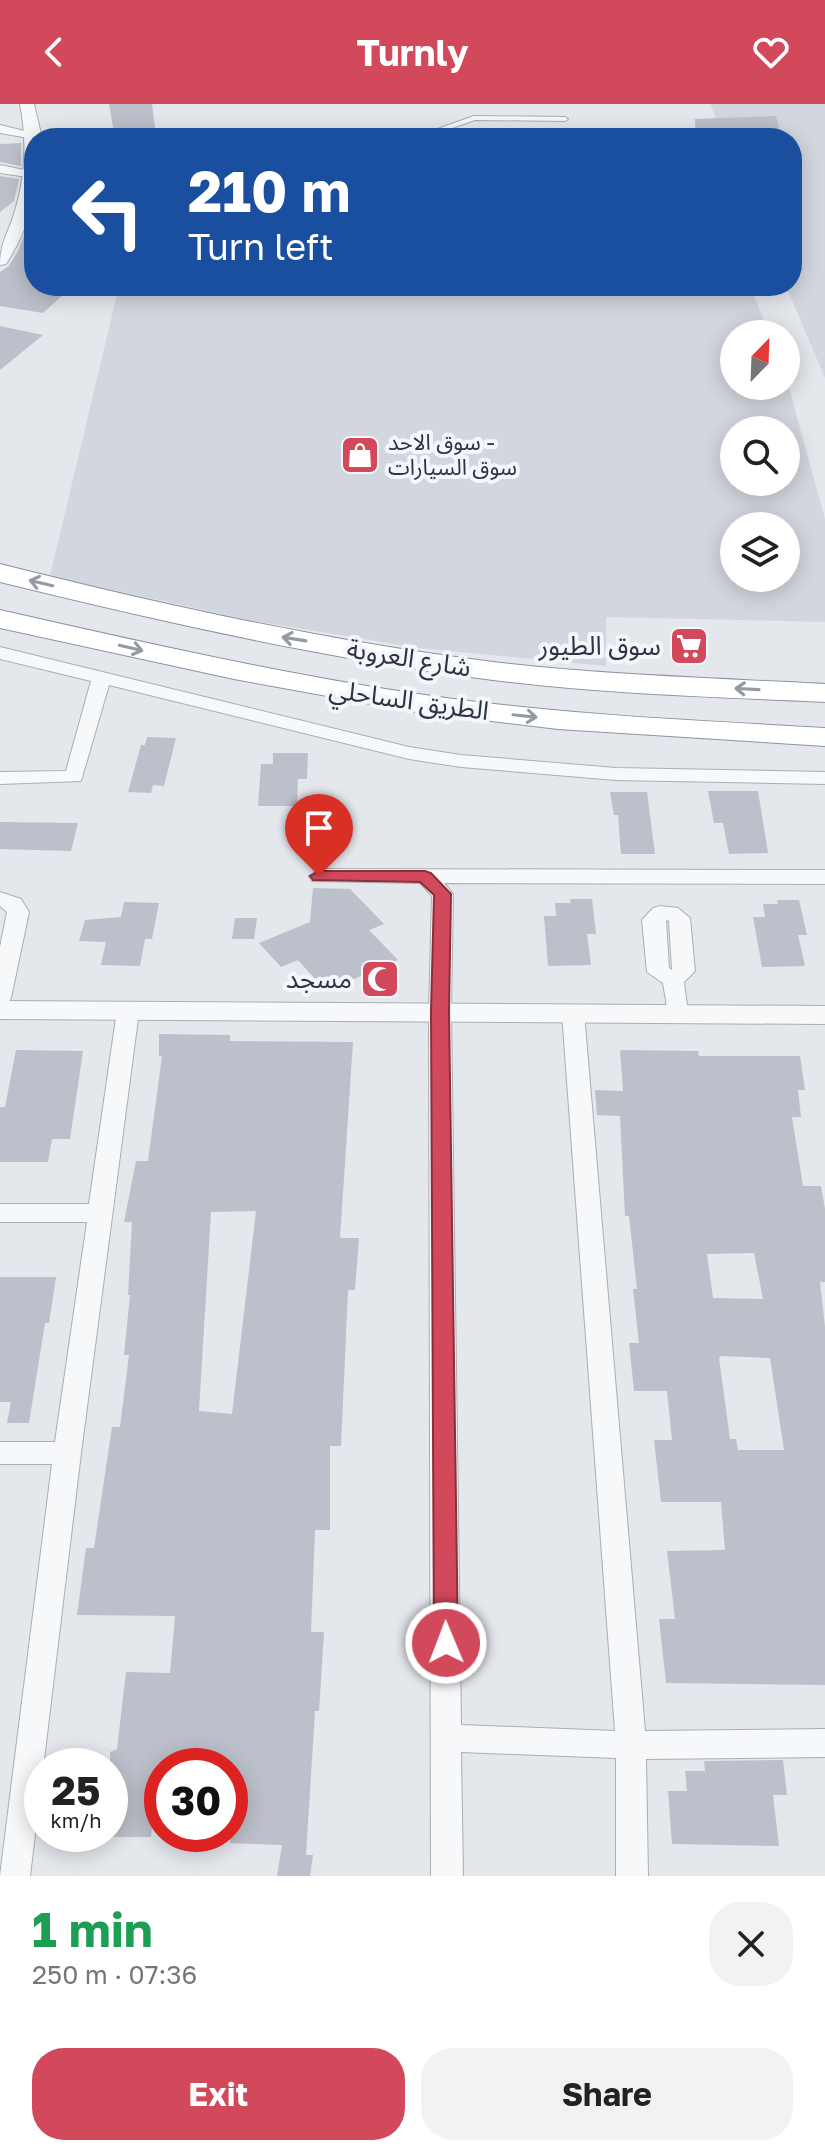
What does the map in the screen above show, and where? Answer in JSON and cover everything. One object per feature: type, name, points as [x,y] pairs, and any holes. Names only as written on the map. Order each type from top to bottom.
[{"type":"highway","name":"شارع العروبة","points":[[0,573],[239,628],[355,650],[571,680],[825,693]]},
{"type":"highway","name":"الطريق الساحلي","points":[[0,619],[203,665],[469,710],[574,722],[825,737]]},
{"type":"highway","points":[[203,665],[224,659],[238,649],[243,638],[239,628]]},
{"type":"highway","points":[[331,689],[328,681],[333,665],[355,650]]},
{"type":"street","points":[[27,104],[32,128]]},
{"type":"street","points":[[0,129],[24,135]]},
{"type":"street","points":[[0,169],[24,180]]},
{"type":"street","points":[[0,260],[17,233],[24,210]]},
{"type":"street","points":[[0,230],[17,233]]},
{"type":"street","points":[[0,653],[452,761],[531,770],[825,778]]},
{"type":"street","points":[[0,778],[74,777],[101,679]]},
{"type":"street","points":[[319,876],[825,877]]},
{"type":"street","points":[[425,876],[443,894],[440,1011],[447,1876]]},
{"type":"street","points":[[0,899],[14,904],[18,912],[0,998]]},
{"type":"street","points":[[673,978],[677,1014]]},
{"type":"street","points":[[0,1010],[825,1015]]},
{"type":"street","points":[[14,1876],[67,1453],[128,1011]]},
{"type":"street","points":[[573,1013],[631,1745],[632,1876]]},
{"type":"street","points":[[0,1213],[99,1213]]},
{"type":"street","points":[[0,1453],[67,1453]]},
{"type":"street","points":[[446,1738],[631,1745],[825,1743]]},
{"type":"lane","points":[[446,128],[474,118],[565,119]]},
{"type":"shaded area","points":[[710,104],[825,104],[825,378],[790,296],[802,296],[802,128],[721,128]]},
{"type":"shaded area","points":[[117,296],[754,296],[763,320],[720,320],[720,400],[792,400],[797,416],[720,416],[720,496],[800,496],[800,428],[825,519],[825,622],[606,617],[606,666],[419,648],[254,621],[50,576]]},
{"type":"building","points":[[109,104],[152,104],[155,128],[113,128]]},
{"type":"building","points":[[776,116],[779,128],[695,128],[695,119]]},
{"type":"building","points":[[21,143],[21,166],[0,162],[0,144]]},
{"type":"building","points":[[0,176],[19,179],[14,201],[0,212]]},
{"type":"building","points":[[24,236],[24,296],[62,296],[43,313],[0,306],[0,272],[9,266]]},
{"type":"building","points":[[0,326],[43,335],[0,370]]},
{"type":"building","points":[[147,737],[176,738],[164,786],[153,785],[151,793],[128,792],[141,745],[145,745]]},
{"type":"building","points":[[273,753],[308,753],[307,779],[298,779],[297,806],[258,806],[261,764],[273,764]]},
{"type":"building","points":[[708,791],[758,791],[768,853],[729,854],[723,823],[714,823]]},
{"type":"building","points":[[610,792],[647,792],[655,854],[621,854],[618,815],[614,815]]},
{"type":"building","points":[[0,822],[78,823],[71,851],[0,849]]},
{"type":"building","points":[[313,888],[350,889],[384,924],[369,930],[398,960],[326,991],[298,960],[281,967],[259,943],[310,922]]},
{"type":"building","points":[[570,899],[592,899],[596,934],[587,934],[591,965],[548,966],[544,916],[556,916],[555,903],[571,903]]},
{"type":"building","points":[[777,900],[799,900],[807,935],[798,935],[805,966],[762,967],[753,917],[765,917],[763,904],[778,904]]},
{"type":"building","points":[[124,902],[159,903],[152,939],[145,939],[140,966],[101,965],[106,942],[79,941],[85,920],[121,917]]},
{"type":"building","points":[[235,918],[257,918],[254,939],[232,939]]},
{"type":"building","points":[[159,1034],[230,1035],[230,1041],[353,1042],[340,1238],[359,1238],[355,1290],[348,1290],[341,1446],[330,1446],[330,1530],[315,1530],[311,1632],[324,1632],[319,1711],[315,1711],[306,1855],[313,1855],[310,1876],[277,1876],[282,1845],[248,1844],[248,1748],[144,1748],[144,1837],[128,1837],[128,1748],[117,1748],[126,1672],[170,1673],[175,1616],[77,1615],[86,1548],[94,1548],[112,1427],[120,1427],[129,1355],[124,1355],[132,1222],[124,1222],[136,1161],[148,1161],[162,1056],[159,1056]],"holes":[[[256,1211],[232,1414],[199,1411],[211,1212]]]},
{"type":"building","points":[[16,1050],[83,1051],[70,1139],[52,1139],[48,1162],[0,1162],[0,1107],[5,1107]]},
{"type":"building","points":[[620,1050],[698,1051],[699,1056],[800,1056],[805,1090],[798,1090],[801,1117],[792,1117],[803,1186],[821,1186],[825,1209],[825,1282],[820,1282],[825,1327],[825,1685],[666,1683],[659,1619],[675,1619],[667,1551],[725,1550],[721,1502],[661,1502],[654,1440],[672,1440],[667,1391],[634,1391],[629,1343],[639,1343],[633,1289],[637,1289],[629,1216],[625,1216],[620,1116],[597,1115],[595,1090],[623,1091]],"holes":[[[754,1253],[763,1299],[713,1298],[707,1254]],[[721,1356],[770,1358],[784,1450],[738,1450],[736,1439],[730,1439]]]},
{"type":"building","points":[[0,1277],[56,1277],[49,1323],[45,1323],[29,1423],[7,1423],[11,1402],[0,1402]]},
{"type":"building","points":[[783,1760],[787,1795],[773,1795],[779,1846],[672,1844],[668,1791],[687,1791],[685,1771],[705,1771],[704,1761]]},
{"type":"place","name":"سوق الاحد - سوق السيارات","points":[[360,455]]},
{"type":"place","name":"سوق الطيور","points":[[689,646]]},
{"type":"place","name":"مسجد","points":[[380,979]]},
{"type":"route","points":[[319,876],[425,876],[443,894],[440,1011],[446,1643]]}]
